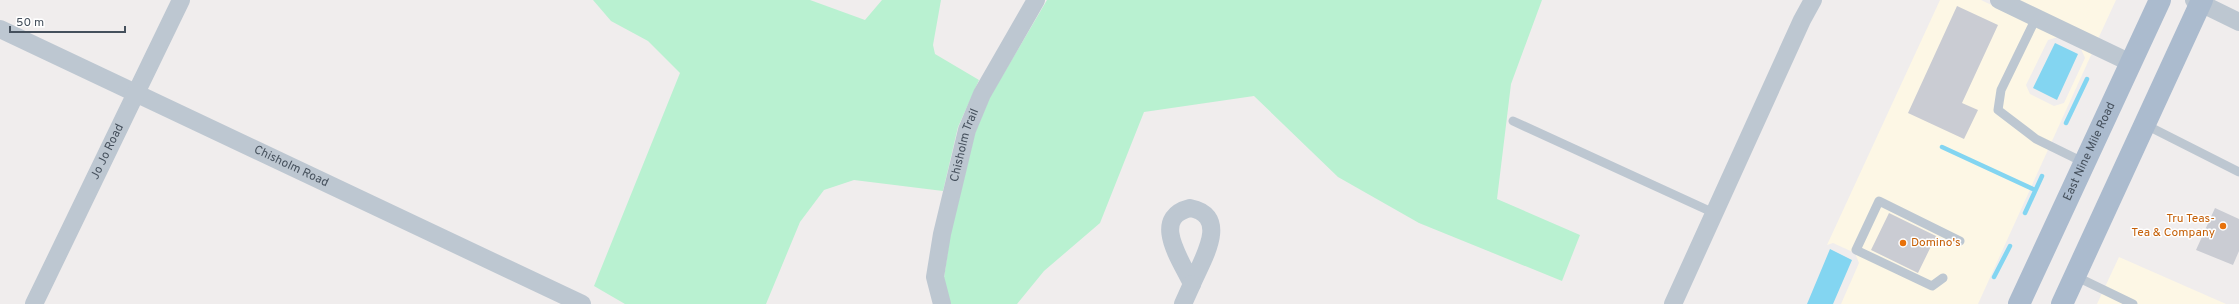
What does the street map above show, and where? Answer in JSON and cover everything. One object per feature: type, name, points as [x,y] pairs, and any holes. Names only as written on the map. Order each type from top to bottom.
[{"type":"main road","name":"East Nine Mile Road","points":[[2019,304],[2160,0]]},
{"type":"main road","points":[[2062,304],[2199,1]]},
{"type":"street","name":"Jo Jo Road","points":[[34,304],[180,0]]},
{"type":"street","name":"Chisholm Trail","points":[[942,304],[935,277],[942,234],[966,130],[982,94],[1036,0]]},
{"type":"street","points":[[1673,304],[1812,0]]},
{"type":"street","points":[[1999,0],[2131,63]]},
{"type":"street","points":[[2199,1],[2239,22]]},
{"type":"street","name":"Chisholm Road","points":[[0,29],[582,304]]},
{"type":"street","points":[[1183,304],[1192,284]]},
{"type":"lane","points":[[2036,18],[2001,90],[1998,110],[2036,139],[2085,162]]},
{"type":"lane","points":[[1513,121],[1714,213]]},
{"type":"lane","points":[[2144,124],[2239,172]]},
{"type":"lane","points":[[1943,278],[1932,286],[1856,250],[1879,201],[1960,241]]},
{"type":"lane","points":[[2075,276],[2133,304]]},
{"type":"shaded area","points":[[1940,0],[1981,0],[2058,37],[2048,40],[2026,85],[2030,94],[2054,106],[2064,103],[2085,58],[2081,49],[2092,53],[1978,304],[1841,304],[1859,263],[1855,253],[1833,243],[1827,245]]},
{"type":"shaded area","points":[[2017,0],[2116,0],[2098,39]]},
{"type":"shaded area","points":[[2119,257],[2226,304],[2097,304]]},
{"type":"green space","points":[[593,0],[810,0],[865,20],[882,0],[941,0],[933,45],[935,54],[979,80],[958,127],[943,191],[854,180],[824,190],[800,222],[766,304],[625,304],[594,286],[680,73],[648,41],[611,21]]},
{"type":"green space","points":[[1047,0],[1542,0],[1511,84],[1497,199],[1580,235],[1562,281],[1419,223],[1338,177],[1254,96],[1144,112],[1100,223],[1044,271],[1017,304],[950,304],[944,278],[950,236],[975,133],[990,97]]},
{"type":"water","points":[[2055,43],[2078,54],[2057,100],[2033,88]]},
{"type":"water","points":[[1830,249],[1852,260],[1833,304],[1807,304]]},
{"type":"building","points":[[1957,6],[1998,25],[1962,103],[1978,110],[1964,139],[1908,113]]},
{"type":"building","points":[[2215,208],[2239,219],[2239,251],[2233,265],[2196,250]]},
{"type":"building","name":"Domino's","points":[[1889,213],[1936,236],[1918,273],[1871,250]]},
{"type":"waterway","points":[[2066,123],[2087,79]]},
{"type":"waterway","points":[[1942,147],[2035,190]]},
{"type":"waterway","points":[[2025,213],[2042,176]]},
{"type":"waterway","points":[[1994,277],[2010,246]]},
{"type":"place","name":"Tru Teas- Tea & Company","points":[[2223,226]]},
{"type":"place","name":"Domino's","points":[[1903,243]]}]
